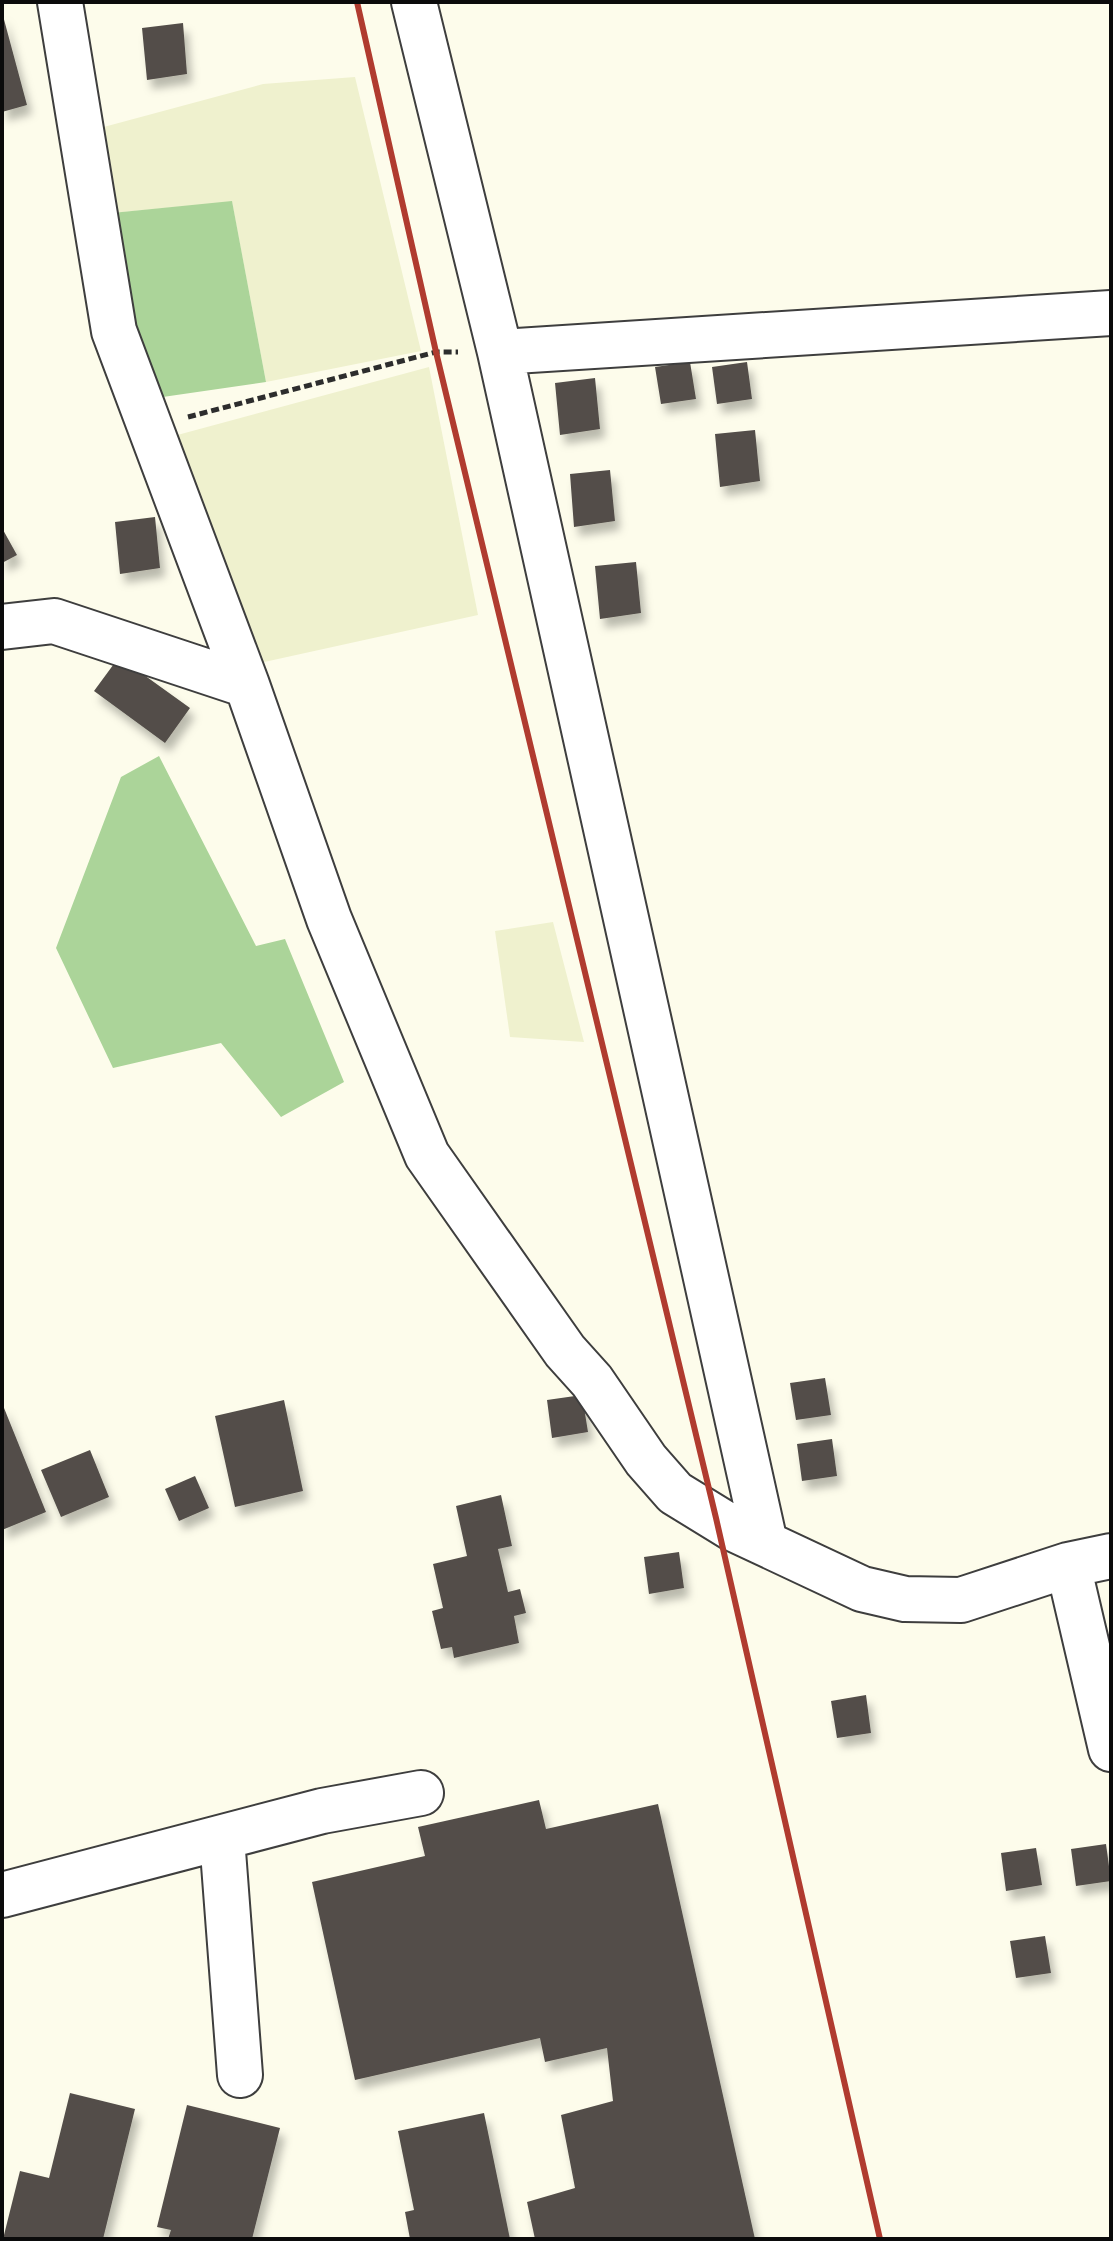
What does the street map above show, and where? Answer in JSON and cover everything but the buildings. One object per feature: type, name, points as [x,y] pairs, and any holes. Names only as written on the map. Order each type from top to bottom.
[{"type":"street","points":[[60,2],[114,331],[247,685],[329,919],[427,1155],[646,1460],[675,1493],[732,1528],[862,1589],[905,1599],[961,1600],[1068,1565],[1111,1556]]},
{"type":"street","points":[[414,2],[500,352],[765,1543]]},
{"type":"street","points":[[500,352],[1111,313]]},
{"type":"street","points":[[2,627],[54,621],[247,685]]},
{"type":"street","points":[[1068,1565],[1111,1749]]},
{"type":"street","points":[[2,1895],[322,1811],[421,1793]]},
{"type":"street","points":[[222,1838],[240,2075]]},
{"type":"path","points":[[149,427],[436,352],[500,352]]},
{"type":"green space","points":[[355,77],[421,351],[266,382],[232,202],[112,213],[100,128],[263,84]]},
{"type":"green space","points":[[232,201],[266,382],[142,400],[112,213]]},
{"type":"green space","points":[[429,367],[478,615],[251,665],[170,437]]},
{"type":"green space","points":[[159,756],[256,946],[285,939],[344,1082],[281,1117],[221,1043],[113,1068],[56,948],[121,777]]},
{"type":"green space","points":[[553,922],[584,1042],[510,1037],[495,931]]},
{"type":"railway","points":[[357,2],[436,352],[716,1518],[880,2239]]}]
